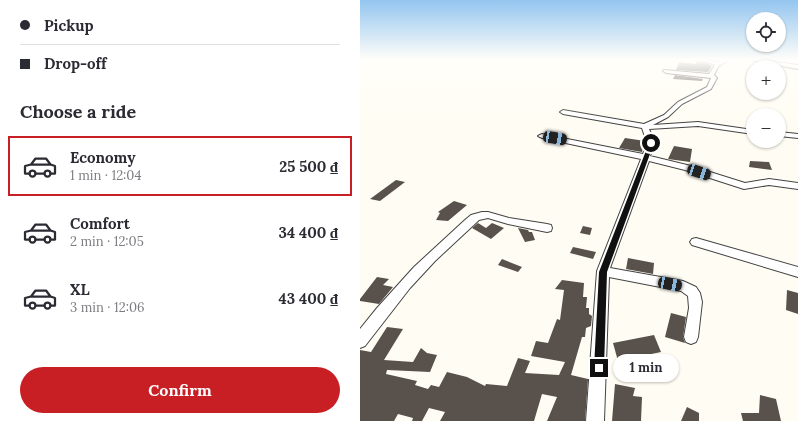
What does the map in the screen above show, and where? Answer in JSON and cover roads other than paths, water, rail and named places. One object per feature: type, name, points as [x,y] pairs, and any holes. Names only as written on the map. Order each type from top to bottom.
[{"type":"street","points":[[646,127],[666,116],[680,104],[709,88],[713,80]]},
{"type":"street","points":[[563,112],[646,127],[694,124],[746,131]]},
{"type":"street","points":[[595,421],[603,272],[647,158],[651,143],[645,130],[646,127]]},
{"type":"street","points":[[786,135],[798,136]]},
{"type":"street","points":[[542,136],[595,145],[688,168],[744,186],[769,182],[798,186]]},
{"type":"street","points":[[360,341],[381,312],[407,282],[446,243],[473,219],[483,215],[488,215],[508,221],[547,228]]},
{"type":"street","points":[[696,242],[798,272]]},
{"type":"street","points":[[603,272],[683,286],[692,290],[694,294],[695,306],[691,337]]}]
